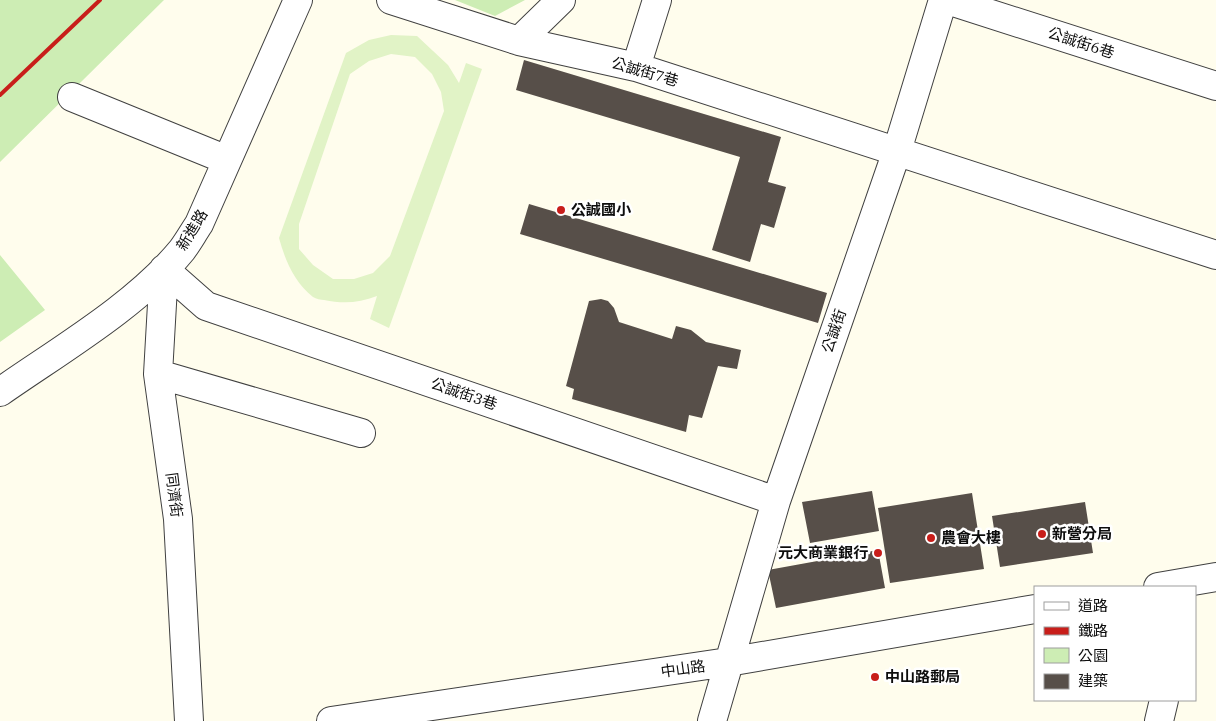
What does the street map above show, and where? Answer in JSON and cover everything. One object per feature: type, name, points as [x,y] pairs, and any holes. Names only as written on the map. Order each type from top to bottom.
[{"type":"street","name":"新進路","points":[[0,392],[112,314],[140,292],[183,248],[199,224],[298,0]]},
{"type":"street","name":"公誠街7巷","points":[[391,0],[519,40],[636,67],[897,150],[1216,255]]},
{"type":"street","points":[[519,40],[561,0]]},
{"type":"street","points":[[636,67],[657,0]]},
{"type":"street","name":"公誠街","points":[[712,721],[776,501],[897,150],[943,0]]},
{"type":"street","name":"公誠街6巷","points":[[947,0],[1216,86]]},
{"type":"street","points":[[72,97],[227,160]]},
{"type":"street","name":"公誠街3巷","points":[[164,269],[206,306],[776,501]]},
{"type":"street","name":"同濟街","points":[[164,269],[158,374],[178,519],[189,721]]},
{"type":"street","points":[[158,374],[361,433]]},
{"type":"street","points":[[1167,586],[1201,582]]},
{"type":"street","name":"中山路","points":[[331,721],[728,662],[1034,609]]},
{"type":"street","points":[[1159,721],[1164,701]]},
{"type":"green space","points":[[0,0],[164,0],[0,162]]},
{"type":"green space","points":[[455,0],[525,0],[495,16]]},
{"type":"green space","points":[[391,35],[417,36],[448,65],[459,83],[466,63],[482,69],[389,328],[370,319],[377,296],[364,300],[344,302],[320,300],[313,297],[295,278],[279,238],[346,53],[369,40]],"holes":[[[391,54],[415,57],[432,74],[441,92],[444,111],[390,256],[373,273],[354,279],[333,279],[313,265],[299,249],[299,224],[350,74],[369,61]]]},
{"type":"green space","points":[[0,255],[45,310],[0,342]]},
{"type":"building","points":[[524,60],[781,137],[768,182],[786,187],[774,228],[761,224],[750,262],[712,250],[740,157],[516,90]]},
{"type":"building","points":[[529,204],[827,293],[818,323],[520,234]]},
{"type":"building","points":[[601,299],[608,301],[614,308],[619,322],[672,339],[676,326],[691,330],[706,342],[741,350],[737,369],[718,366],[702,418],[689,415],[686,432],[572,399],[574,389],[566,386],[589,301]]},
{"type":"building","points":[[872,491],[879,531],[810,543],[802,502]]},
{"type":"building","name":"農會大樓","points":[[972,493],[984,569],[890,583],[878,508]]},
{"type":"building","name":"新營分局","points":[[1085,502],[1093,553],[1000,567],[992,516]]},
{"type":"building","points":[[878,550],[885,588],[776,608],[768,570]]},
{"type":"railway","points":[[0,95],[100,0]]},
{"type":"place","name":"公誠國小","points":[[561,210]]},
{"type":"place","name":"新營分局","points":[[1042,534]]},
{"type":"place","name":"農會大樓","points":[[931,538]]},
{"type":"place","name":"元大商業銀行","points":[[878,553]]},
{"type":"place","name":"中山路郵局","points":[[875,677]]}]
